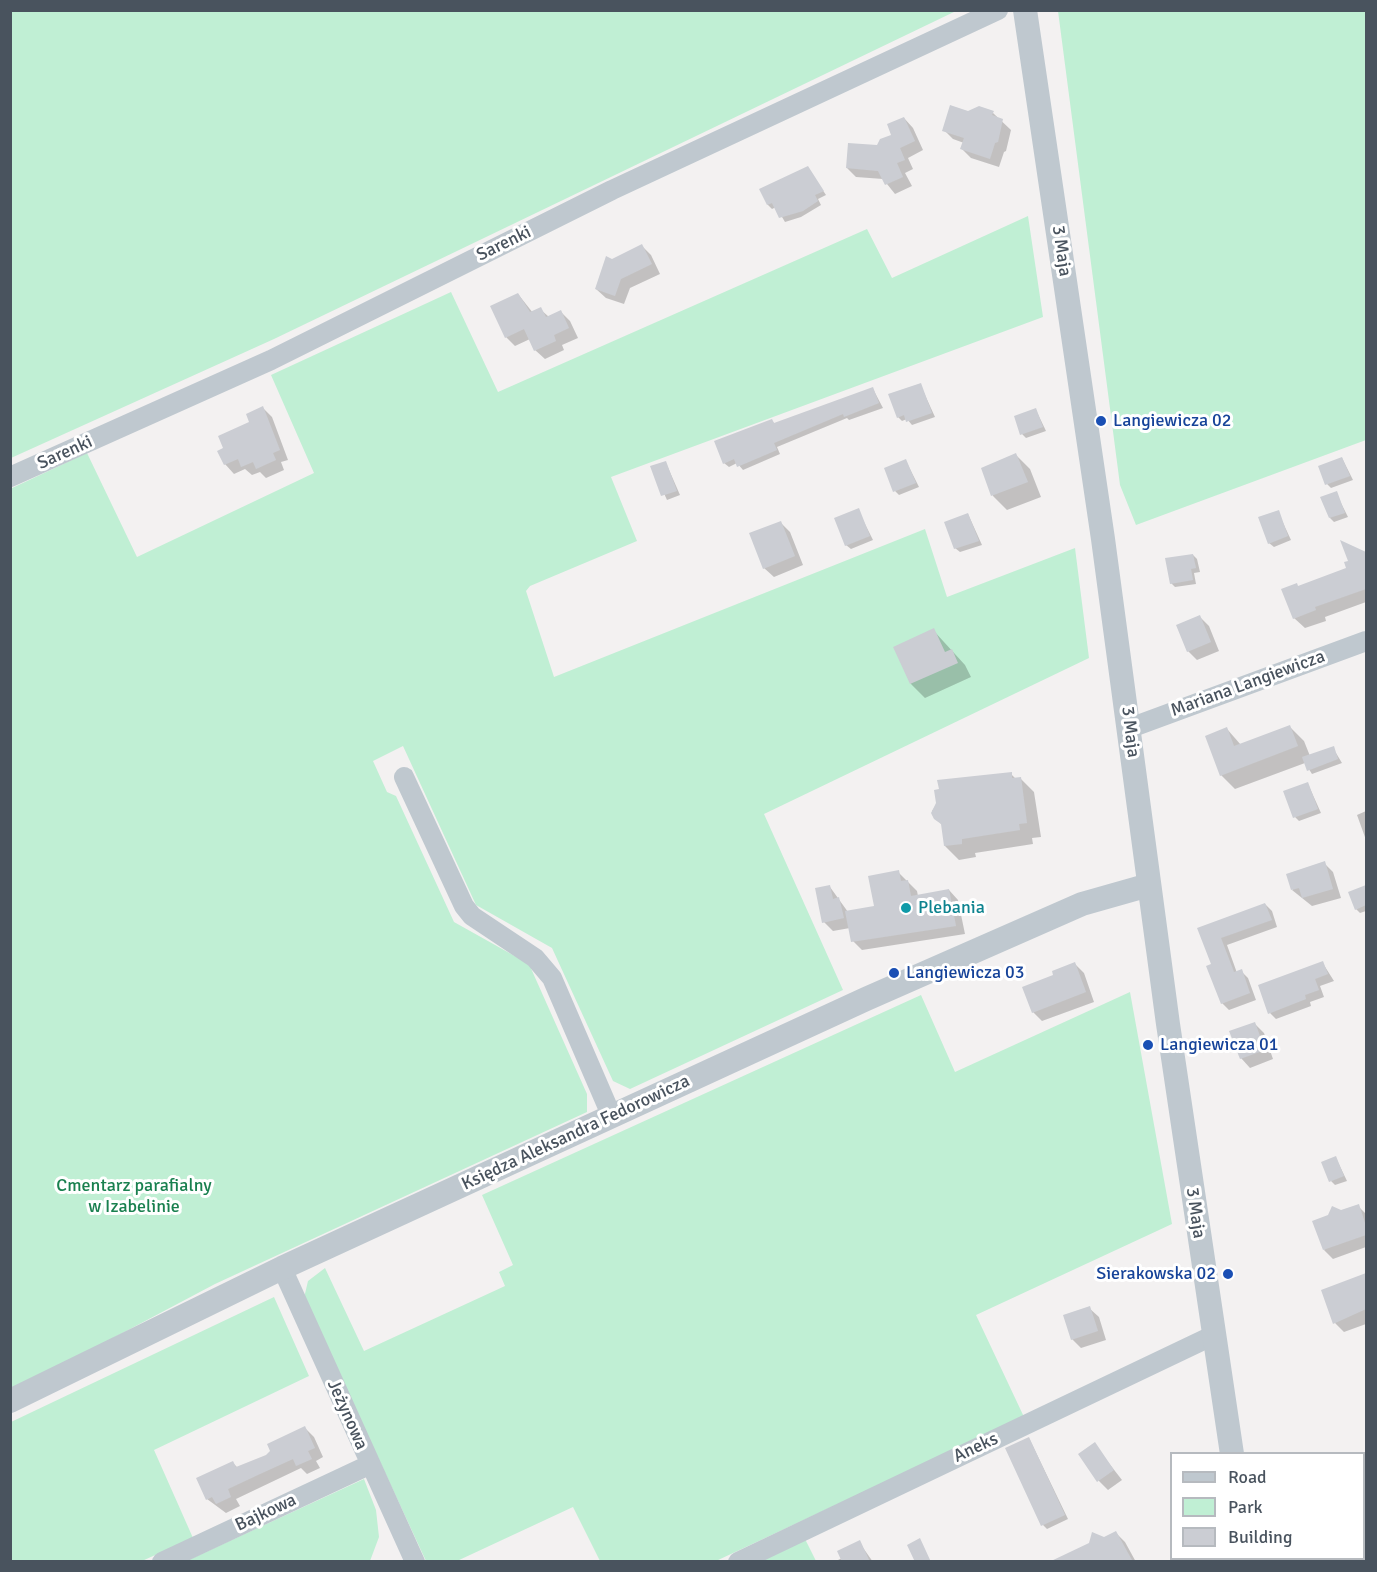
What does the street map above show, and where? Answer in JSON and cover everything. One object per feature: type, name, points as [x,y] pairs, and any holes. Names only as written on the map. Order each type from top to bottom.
[{"type":"street","name":"Sarenki","points":[[10,477],[271,360],[612,190],[998,10]]},
{"type":"street","name":"3 Maja","points":[[1025,10],[1130,728],[1149,885],[1232,1452]]},
{"type":"street","name":"Mariana Langiewicza","points":[[1130,728],[1366,640]]},
{"type":"street","points":[[404,777],[464,906],[472,916],[535,958],[552,978],[612,1117]]},
{"type":"street","name":"Księdza Aleksandra Fedorowicza","points":[[10,1401],[282,1268],[866,999],[1082,904],[1149,885]]},
{"type":"street","name":"Jeżynowa","points":[[282,1268],[369,1465],[415,1562]]},
{"type":"street","name":"Aneks","points":[[738,1562],[1214,1335]]},
{"type":"street","name":"Bajkowa","points":[[162,1562],[369,1465]]},
{"type":"green space","points":[[10,11],[956,11],[274,339],[11,458]]},
{"type":"green space","points":[[1058,11],[1366,11],[1366,440],[1136,525],[1120,485]]},
{"type":"green space","name":"Cmentarz parafialny w Izabelinie","points":[[1028,216],[1043,317],[611,477],[637,541],[530,586],[526,591],[554,677],[925,529],[947,597],[1075,548],[1089,658],[764,814],[843,990],[630,1089],[613,1081],[552,948],[476,905],[403,746],[373,761],[387,792],[396,796],[454,922],[529,964],[587,1094],[587,1112],[215,1284],[64,1364],[11,1389],[10,489],[87,453],[137,557],[314,473],[271,375],[451,292],[498,392],[867,229],[892,278]]},
{"type":"green space","points":[[1130,992],[1172,1224],[976,1315],[1024,1417],[716,1561],[600,1561],[573,1507],[457,1561],[426,1561],[304,1298],[308,1281],[325,1268],[364,1351],[505,1286],[499,1272],[513,1265],[482,1195],[921,995],[955,1072]]},
{"type":"green space","points":[[274,1297],[309,1376],[154,1450],[193,1538],[142,1561],[11,1562],[11,1422]]},
{"type":"green space","points":[[364,1479],[376,1510],[379,1537],[370,1561],[184,1562]]},
{"type":"green space","points":[[804,1537],[816,1561],[752,1562]]},
{"type":"building","points":[[950,105],[968,111],[979,106],[994,111],[992,115],[1003,119],[998,142],[995,143],[990,159],[960,149],[964,138],[942,131]]},
{"type":"building","points":[[904,117],[915,141],[900,148],[905,160],[897,163],[903,177],[885,185],[878,171],[846,168],[848,143],[877,145],[880,139],[891,135],[887,124]]},
{"type":"building","points":[[808,166],[824,191],[815,195],[818,201],[803,211],[779,218],[772,203],[767,205],[759,189]]},
{"type":"building","points":[[642,244],[652,264],[621,279],[615,296],[595,289],[606,256],[612,259]]},
{"type":"building","points":[[518,293],[530,312],[541,307],[546,317],[561,310],[569,328],[554,335],[556,341],[534,351],[524,329],[505,338],[490,306]]},
{"type":"building","points":[[921,383],[932,413],[906,422],[904,415],[897,418],[888,394]]},
{"type":"building","points":[[873,387],[879,403],[844,417],[843,414],[774,443],[777,450],[737,467],[734,459],[723,464],[714,441],[772,419],[774,423]]},
{"type":"building","points":[[263,406],[280,450],[273,453],[276,460],[256,469],[253,462],[241,467],[238,459],[224,465],[217,451],[223,448],[218,436],[249,422],[246,414]]},
{"type":"building","points":[[1036,408],[1043,427],[1020,435],[1014,416]]},
{"type":"building","points":[[1016,453],[1028,482],[991,496],[981,468]]},
{"type":"building","points":[[1342,457],[1350,476],[1325,485],[1318,466]]},
{"type":"building","points":[[906,459],[916,483],[893,492],[884,468]]},
{"type":"building","points":[[666,461],[677,491],[661,496],[650,466]]},
{"type":"building","points":[[1337,491],[1345,513],[1329,518],[1320,497]]},
{"type":"building","points":[[859,508],[870,536],[845,546],[834,518]]},
{"type":"building","points":[[1279,510],[1288,536],[1268,544],[1258,517]]},
{"type":"building","points":[[968,513],[979,541],[954,549],[944,522]]},
{"type":"building","points":[[781,521],[795,556],[763,569],[749,533]]},
{"type":"building","points":[[1340,540],[1366,552],[1366,589],[1315,607],[1316,610],[1293,619],[1281,589],[1297,583],[1298,586],[1346,568],[1344,562],[1348,561]]},
{"type":"building","points":[[1193,554],[1196,568],[1191,569],[1193,580],[1170,584],[1165,558]]},
{"type":"building","points":[[1200,615],[1211,642],[1187,652],[1176,625]]},
{"type":"building","points":[[934,628],[945,652],[952,649],[958,663],[910,684],[893,647]]},
{"type":"building","points":[[1290,725],[1298,746],[1220,776],[1205,736],[1227,727],[1234,746]]},
{"type":"building","points":[[1334,746],[1338,759],[1307,771],[1302,757]]},
{"type":"building","points":[[1012,772],[1012,778],[1021,777],[1027,823],[1019,824],[1020,830],[962,839],[962,844],[944,846],[941,824],[934,819],[931,813],[936,803],[934,790],[939,789],[937,780]]},
{"type":"building","points":[[1308,782],[1318,809],[1293,818],[1283,791]]},
{"type":"building","points":[[1325,861],[1333,889],[1302,898],[1299,888],[1291,890],[1286,874]]},
{"type":"building","name":"Plebania","points":[[899,870],[901,881],[908,880],[911,896],[949,889],[956,926],[851,942],[845,911],[874,906],[868,876]]},
{"type":"building","points":[[830,885],[833,899],[839,897],[844,918],[822,923],[815,888]]},
{"type":"building","points":[[1366,885],[1366,905],[1355,910],[1348,892]]},
{"type":"building","points":[[1265,903],[1272,920],[1221,938],[1234,972],[1242,969],[1250,993],[1221,1004],[1206,966],[1211,964],[1197,928]]},
{"type":"building","points":[[1323,961],[1328,974],[1315,979],[1319,990],[1305,995],[1306,999],[1268,1014],[1258,985]]},
{"type":"building","points":[[1075,962],[1086,992],[1032,1013],[1022,987],[1053,975],[1052,971]]},
{"type":"building","points":[[1255,1022],[1265,1050],[1240,1059],[1229,1031]]},
{"type":"building","points":[[1336,1156],[1344,1176],[1329,1182],[1321,1162]]},
{"type":"building","points":[[1359,1204],[1366,1226],[1366,1235],[1323,1250],[1312,1221],[1328,1215],[1332,1206],[1341,1210]]},
{"type":"building","points":[[1366,1273],[1366,1309],[1333,1324],[1321,1290]]},
{"type":"building","points":[[1090,1306],[1098,1331],[1071,1340],[1063,1315]]},
{"type":"building","points":[[305,1426],[315,1448],[308,1451],[312,1459],[296,1466],[293,1459],[228,1489],[231,1497],[216,1504],[212,1497],[206,1500],[196,1478],[233,1461],[236,1467],[266,1455],[270,1451],[267,1444]]},
{"type":"building","points":[[1029,1437],[1065,1515],[1041,1526],[1005,1448]]},
{"type":"building","points":[[1095,1442],[1114,1470],[1097,1482],[1078,1454]]},
{"type":"building","points":[[1116,1531],[1133,1562],[1049,1562],[1089,1543],[1092,1532],[1104,1537]]},
{"type":"building","points":[[920,1538],[931,1562],[915,1562],[907,1545]]},
{"type":"building","points":[[860,1540],[870,1562],[842,1562],[837,1551]]},
{"type":"place","name":"Langiewicza 02","points":[[1101,421]]},
{"type":"place","name":"Plebania","points":[[906,908]]},
{"type":"place","name":"Langiewicza 03","points":[[894,973]]},
{"type":"place","name":"Langiewicza 01","points":[[1148,1045]]},
{"type":"place","name":"Sierakowska 02","points":[[1228,1274]]}]
